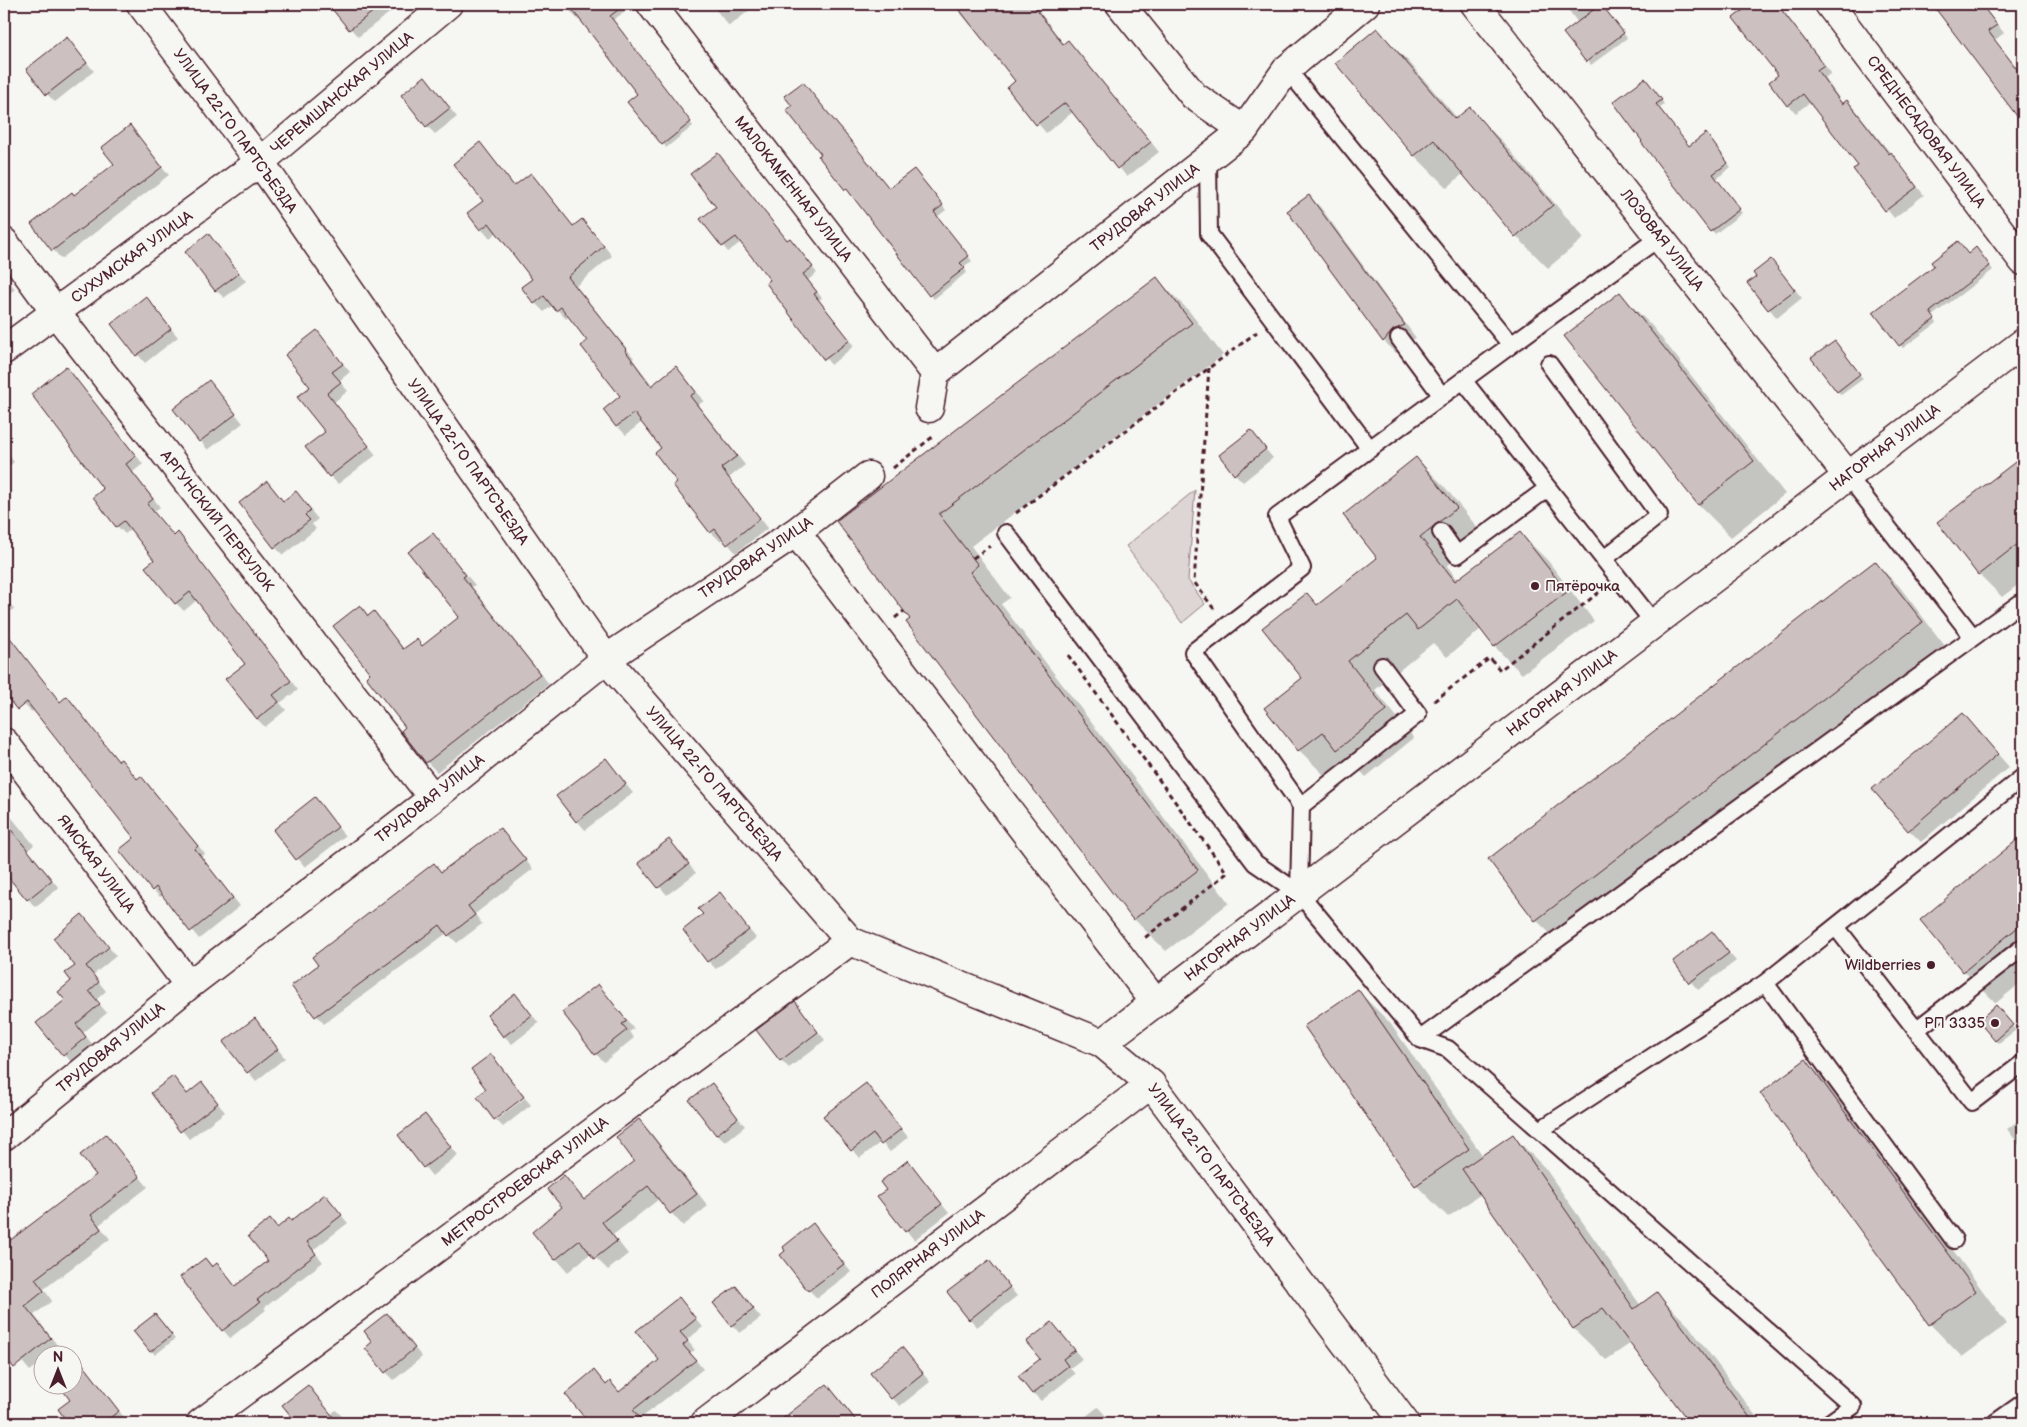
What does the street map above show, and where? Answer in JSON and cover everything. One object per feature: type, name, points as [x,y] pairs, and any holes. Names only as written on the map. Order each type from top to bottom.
[{"type":"street","name":"УЛИЦА 22-ГО ПАРТСЪЕЗДА","points":[[142,4],[260,162],[606,659],[850,942],[1102,1043],[1150,1084],[1405,1423]]},
{"type":"street","name":"ЧЕРЕМШАНСКАЯ УЛИЦА","points":[[260,162],[448,4]]},
{"type":"street","name":"МАЛОКАМЕННАЯ УЛИЦА","points":[[651,4],[935,374]]},
{"type":"street","points":[[1120,4],[1194,96],[1244,130]]},
{"type":"street","name":"ТРУДОВАЯ УЛИЦА","points":[[935,374],[1244,130],[1287,69],[1365,4]]},
{"type":"street","name":"ЛОЗОВАЯ УЛИЦА","points":[[1475,4],[1848,476]]},
{"type":"street","name":"СРЕДНЕСАДОВАЯ УЛИЦА","points":[[1829,4],[2023,261]]},
{"type":"street","name":"СУХУМСКАЯ УЛИЦА","points":[[4,350],[260,162]]},
{"type":"street","name":"АРГУНСКИЙ ПЕРЕУЛОК","points":[[4,242],[56,313],[432,798]]},
{"type":"street","name":"НАГОРНАЯ УЛИЦА","points":[[1102,1043],[2023,343]]},
{"type":"street","points":[[929,408],[935,374]]},
{"type":"street","name":"ТРУДОВАЯ УЛИЦА","points":[[4,1136],[189,985],[432,798],[606,659],[796,532],[868,476]]},
{"type":"street","points":[[796,532],[1155,1002]]},
{"type":"street","name":"ЯМСКАЯ УЛИЦА","points":[[4,742],[189,985]]},
{"type":"street","name":"МЕТРОСТРОЕВСКАЯ УЛИЦА","points":[[201,1423],[850,942]]},
{"type":"street","name":"ПОЛЯРНАЯ УЛИЦА","points":[[705,1423],[1150,1084]]},
{"type":"lane","points":[[1287,69],[1511,345]]},
{"type":"lane","points":[[1208,159],[1209,234],[1370,449]]},
{"type":"lane","points":[[1299,893],[1301,806],[1193,652],[1302,568],[1276,517],[1660,238]]},
{"type":"lane","points":[[1399,338],[1442,396]]},
{"type":"lane","points":[[1549,364],[1659,515],[1604,559]]},
{"type":"lane","points":[[1463,380],[1654,623]]},
{"type":"lane","points":[[1848,476],[1973,637]]},
{"type":"lane","points":[[1441,532],[1457,554],[1548,488]]},
{"type":"lane","points":[[1006,533],[1255,863],[1299,893],[1420,1039],[1448,1049],[1853,1406],[1838,1421]]},
{"type":"lane","points":[[1420,1039],[2023,601]]},
{"type":"lane","points":[[1301,806],[1418,714],[1382,666]]},
{"type":"lane","points":[[1540,1130],[1765,983],[2023,777]]},
{"type":"lane","points":[[1836,927],[1972,1102],[2023,1063]]},
{"type":"lane","points":[[1916,1030],[2023,947]]},
{"type":"lane","points":[[1765,983],[1954,1240]]},
{"type":"lane","points":[[1995,1423],[2023,1403]]},
{"type":"path","points":[[1012,516],[1273,320]]},
{"type":"path","points":[[1209,367],[1194,582],[1227,626]]},
{"type":"path","points":[[986,542],[994,555]]},
{"type":"path","points":[[1418,714],[1490,658],[1500,670],[1618,577]]},
{"type":"path","points":[[1064,650],[1227,872],[1121,957]]},
{"type":"shaded area","points":[[1195,490],[1188,580],[1205,604],[1182,623],[1126,546]]},
{"type":"building","points":[[328,4],[383,4],[349,30]]},
{"type":"building","points":[[568,4],[626,4],[610,16],[691,122],[662,145],[627,102],[637,94]]},
{"type":"building","points":[[955,4],[1032,4],[1063,44],[1068,40],[1151,142],[1117,169],[1065,103],[1036,125],[1007,88],[1015,81]]},
{"type":"building","points":[[1601,4],[1624,33],[1586,62],[1563,33]]},
{"type":"building","points":[[1751,4],[1777,4],[1824,65],[1817,70],[1842,104],[1847,100],[1889,154],[1891,152],[1917,187],[1885,211],[1853,169],[1858,166],[1803,94],[1787,106],[1769,82],[1778,75],[1733,18]]},
{"type":"building","points":[[1932,4],[1981,4],[1997,25],[1988,31],[2023,77],[2023,124]]},
{"type":"building","points":[[1377,28],[1455,119],[1470,107],[1553,205],[1515,237],[1434,140],[1414,156],[1335,63]]},
{"type":"building","points":[[67,37],[87,63],[46,95],[26,69]]},
{"type":"building","points":[[425,76],[450,108],[426,127],[401,95]]},
{"type":"building","points":[[1645,78],[1662,100],[1656,104],[1689,146],[1706,133],[1728,163],[1713,174],[1740,209],[1710,232],[1613,102]]},
{"type":"building","points":[[803,82],[889,188],[914,169],[943,205],[934,212],[969,256],[960,263],[965,268],[929,296],[846,188],[845,190],[818,156],[821,154],[786,110],[792,106],[784,96]]},
{"type":"building","points":[[130,125],[162,167],[52,251],[31,224],[72,192],[74,195],[114,164],[101,148]]},
{"type":"building","points":[[480,142],[514,186],[531,173],[573,226],[582,219],[604,246],[568,277],[626,349],[651,386],[676,366],[696,392],[690,396],[737,456],[721,468],[760,518],[727,545],[715,529],[710,533],[673,485],[677,482],[655,453],[661,448],[634,413],[616,427],[603,410],[620,396],[581,346],[587,341],[561,307],[556,311],[544,296],[534,304],[521,287],[532,279],[489,223],[480,230],[467,213],[483,201],[453,164]]},
{"type":"building","points":[[718,153],[787,240],[790,238],[813,267],[803,274],[817,292],[814,294],[850,340],[824,360],[766,283],[770,280],[736,237],[722,247],[700,219],[716,207],[690,174]]},
{"type":"building","points":[[1309,195],[1405,325],[1393,330],[1383,342],[1287,211]]},
{"type":"building","points":[[208,233],[239,273],[215,291],[185,252]]},
{"type":"building","points":[[1958,241],[1968,254],[1976,247],[1990,266],[1930,312],[1935,319],[1899,346],[1873,312],[1934,266],[1931,262]]},
{"type":"building","points":[[1771,259],[1795,290],[1768,310],[1747,283],[1756,277],[1753,273]]},
{"type":"building","points":[[1157,277],[1192,323],[939,514],[978,565],[970,572],[1198,870],[1133,920],[906,622],[910,619],[836,521]]},
{"type":"building","points":[[1620,292],[1754,461],[1698,505],[1564,336]]},
{"type":"building","points":[[146,296],[171,329],[136,356],[111,324]]},
{"type":"building","points":[[317,330],[343,364],[332,372],[341,382],[327,393],[369,446],[329,477],[305,447],[325,432],[297,397],[310,387],[285,355]]},
{"type":"building","points":[[1835,341],[1860,374],[1837,392],[1811,358]]},
{"type":"building","points":[[66,366],[136,456],[126,464],[153,499],[147,504],[174,536],[178,532],[291,681],[273,695],[279,702],[257,719],[225,679],[245,664],[190,592],[175,604],[145,567],[154,560],[124,521],[116,527],[93,497],[103,489],[31,394]]},
{"type":"building","points":[[209,380],[236,414],[199,442],[173,409]]},
{"type":"building","points":[[1251,430],[1266,449],[1234,475],[1219,455]]},
{"type":"building","points":[[2023,456],[2023,540],[1978,575],[1937,522]]},
{"type":"building","points":[[1416,457],[1457,508],[1420,537],[1455,581],[1520,532],[1567,592],[1494,647],[1457,599],[1418,630],[1406,615],[1348,661],[1387,710],[1337,750],[1323,732],[1298,751],[1264,708],[1302,678],[1262,628],[1307,593],[1317,605],[1377,558],[1343,515]]},
{"type":"building","points":[[267,481],[283,501],[296,491],[311,510],[305,515],[310,520],[274,548],[239,503]]},
{"type":"building","points":[[433,533],[466,575],[463,577],[540,674],[426,763],[401,731],[405,727],[366,677],[370,673],[333,626],[360,605],[368,616],[374,611],[403,649],[417,639],[422,646],[459,617],[408,552]]},
{"type":"building","points":[[1875,561],[1923,622],[1535,921],[1488,859]]},
{"type":"building","points":[[4,630],[60,702],[67,696],[118,761],[121,759],[137,779],[141,776],[198,846],[195,849],[233,898],[190,932],[156,887],[152,891],[119,850],[134,838],[27,702],[17,710],[4,693]]},
{"type":"building","points":[[1963,713],[1998,754],[1908,831],[1872,789]]},
{"type":"building","points":[[606,758],[626,784],[576,822],[556,796]]},
{"type":"building","points":[[315,797],[338,827],[296,860],[273,830]]},
{"type":"building","points":[[4,821],[52,880],[27,900],[4,872]]},
{"type":"building","points":[[500,828],[526,860],[468,906],[475,915],[448,936],[440,925],[315,1017],[291,986],[318,965],[312,957],[434,863],[441,872]]},
{"type":"building","points":[[2023,835],[2023,923],[1963,972],[1920,920]]},
{"type":"building","points":[[669,839],[689,864],[658,888],[638,863]]},
{"type":"building","points":[[720,892],[749,930],[707,962],[683,930],[703,914],[698,909]]},
{"type":"building","points":[[82,914],[109,947],[86,966],[99,982],[89,991],[100,1004],[76,1024],[86,1037],[63,1056],[36,1023],[65,1000],[58,992],[71,981],[65,973],[75,966],[53,938]]},
{"type":"building","points":[[1712,931],[1729,953],[1689,983],[1673,961]]},
{"type":"building","points":[[598,984],[627,1021],[622,1024],[627,1030],[595,1055],[562,1012]]},
{"type":"building","points":[[1358,989],[1469,1149],[1415,1186],[1304,1026]]},
{"type":"building","points":[[515,993],[532,1015],[503,1037],[487,1015]]},
{"type":"building","points":[[795,1001],[818,1032],[780,1061],[756,1030]]},
{"type":"building","name":"РП 3335","points":[[1996,1005],[2013,1025],[1995,1041],[1978,1021]]},
{"type":"building","points":[[255,1018],[278,1049],[247,1073],[223,1042]]},
{"type":"building","points":[[491,1054],[524,1097],[494,1120],[477,1097],[486,1089],[471,1069]]},
{"type":"building","points":[[1806,1059],[1976,1291],[1929,1325],[1760,1093]]},
{"type":"building","points":[[173,1076],[187,1094],[202,1082],[218,1103],[180,1132],[151,1093]]},
{"type":"building","points":[[712,1083],[738,1118],[716,1135],[689,1100]]},
{"type":"building","points":[[866,1083],[901,1129],[881,1145],[873,1134],[851,1151],[823,1116]]},
{"type":"building","points":[[425,1114],[451,1147],[423,1168],[398,1135]]},
{"type":"building","points":[[639,1119],[697,1194],[670,1214],[648,1186],[602,1222],[617,1241],[594,1259],[580,1240],[555,1260],[532,1232],[562,1207],[547,1189],[564,1175],[584,1200],[634,1161],[616,1137]]},
{"type":"building","points":[[106,1134],[140,1177],[91,1215],[101,1229],[35,1279],[44,1291],[25,1306],[51,1338],[44,1344],[32,1344],[32,1353],[14,1368],[4,1355],[4,1245],[96,1175],[80,1155]]},
{"type":"building","points":[[1513,1134],[1634,1309],[1657,1292],[1754,1423],[1690,1423],[1603,1308],[1573,1329],[1462,1169]]},
{"type":"building","points":[[908,1160],[942,1204],[905,1232],[877,1196],[886,1190],[880,1182]]},
{"type":"building","points":[[325,1194],[342,1215],[307,1242],[316,1254],[257,1300],[260,1302],[222,1331],[180,1277],[205,1258],[212,1267],[217,1263],[235,1286],[268,1261],[248,1236],[270,1219],[277,1228],[289,1218],[291,1221]]},
{"type":"building","points":[[813,1223],[844,1264],[808,1291],[780,1255],[785,1251],[783,1247]]},
{"type":"building","points":[[989,1260],[1010,1287],[969,1320],[947,1292]]},
{"type":"building","points":[[736,1286],[754,1309],[731,1326],[713,1303]]},
{"type":"building","points":[[679,1297],[696,1319],[680,1332],[688,1341],[683,1345],[696,1360],[633,1410],[644,1423],[589,1423],[565,1394],[594,1370],[606,1385],[610,1381],[619,1392],[659,1360],[636,1331]]},
{"type":"building","points":[[387,1313],[415,1348],[385,1373],[365,1348],[372,1342],[364,1331]]},
{"type":"building","points":[[155,1314],[172,1335],[150,1352],[133,1331]]},
{"type":"building","points":[[1052,1322],[1075,1350],[1063,1359],[1068,1366],[1032,1394],[1018,1376],[1040,1359],[1026,1342]]},
{"type":"building","points":[[902,1347],[923,1373],[891,1399],[870,1373]]},
{"type":"building","points":[[82,1363],[119,1411],[103,1423],[68,1423],[58,1409],[70,1400],[66,1394],[82,1394]]},
{"type":"building","points":[[827,1384],[858,1423],[777,1423]]},
{"type":"building","points":[[308,1385],[338,1423],[297,1423],[282,1405]]},
{"type":"place","name":"Пятёрочка","points":[[1535,586]]},
{"type":"place","name":"Wildberries","points":[[1931,965]]},
{"type":"place","name":"РП 3335","points":[[1995,1023]]}]
